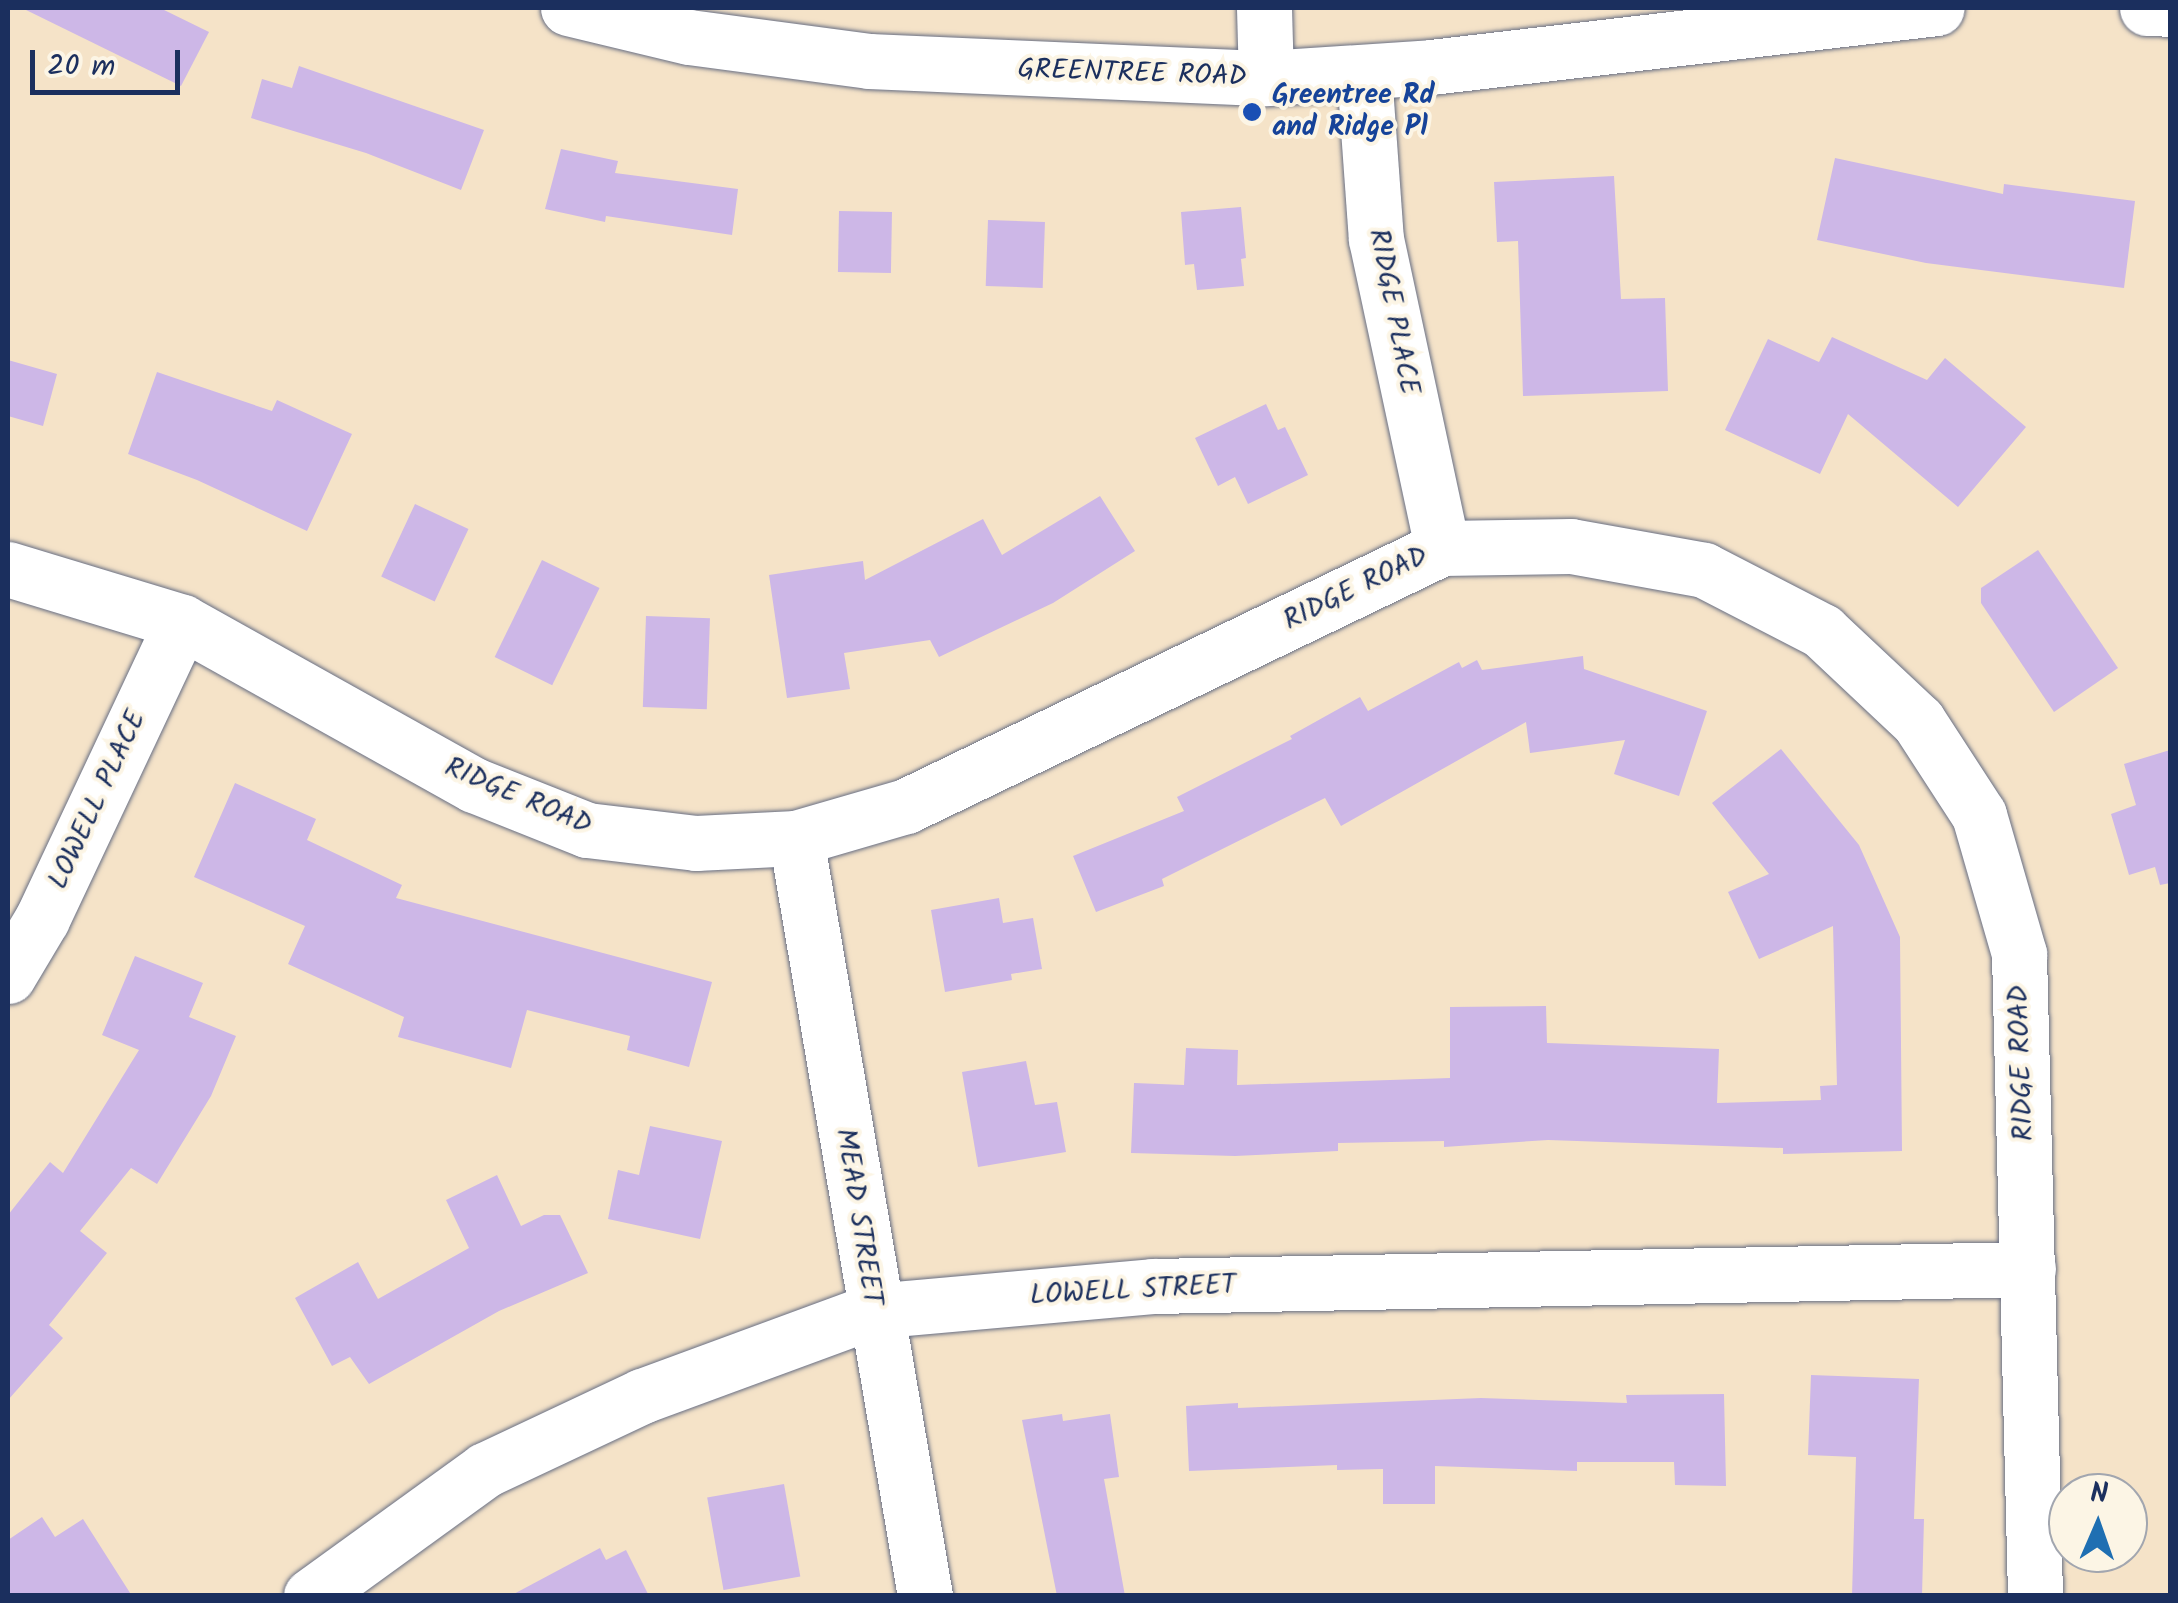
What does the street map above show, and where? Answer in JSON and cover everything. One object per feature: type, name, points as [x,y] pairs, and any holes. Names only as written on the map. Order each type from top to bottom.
[{"type":"street","name":"GREENTREE ROAD","points":[[568,8],[690,38],[869,61],[1266,78],[1364,73],[1937,8]]},
{"type":"street","points":[[1264,8],[1266,78]]},
{"type":"street","points":[[2147,8],[2170,9]]},
{"type":"street","name":"RIDGE PLACE","points":[[1364,73],[1376,239],[1442,548]]},
{"type":"street","name":"RIDGE ROAD","points":[[8,569],[182,622],[474,785],[587,830],[696,844],[796,838],[906,806],[1442,548],[1571,546],[1704,570],[1822,632],[1918,721],[1979,815],[2019,954],[2035,1596]]},
{"type":"street","name":"LOWELL PLACE","points":[[8,976],[42,919],[182,622]]},
{"type":"street","name":"MEAD STREET","points":[[796,838],[924,1596]]},
{"type":"street","name":"LOWELL STREET","points":[[311,1596],[485,1470],[642,1396],[873,1311],[1153,1286],[2028,1269]]},
{"type":"building","points":[[22,8],[160,8],[209,32],[181,86]]},
{"type":"building","points":[[299,66],[484,130],[461,190],[366,153],[251,118],[262,79],[292,88]]},
{"type":"building","points":[[561,149],[618,161],[615,173],[738,189],[732,235],[606,216],[605,222],[545,209]]},
{"type":"building","points":[[1835,158],[2003,194],[2004,184],[2135,201],[2124,288],[1926,263],[1817,240]]},
{"type":"building","points":[[1614,176],[1621,299],[1665,298],[1668,391],[1523,396],[1518,241],[1497,242],[1494,182]]},
{"type":"building","points":[[1241,207],[1246,258],[1241,259],[1244,286],[1197,290],[1194,264],[1185,265],[1181,212]]},
{"type":"building","points":[[839,211],[892,212],[891,273],[838,272]]},
{"type":"building","points":[[988,220],[1045,222],[1043,288],[986,286]]},
{"type":"building","points":[[1832,337],[1927,380],[1945,358],[2026,427],[1958,507],[1848,414],[1820,474],[1725,430],[1768,339],[1819,362]]},
{"type":"building","points":[[8,360],[57,374],[43,426],[8,416]]},
{"type":"building","points":[[157,372],[272,411],[277,400],[352,434],[307,531],[197,480],[128,454]]},
{"type":"building","points":[[1266,404],[1278,430],[1285,427],[1308,475],[1248,504],[1235,477],[1218,486],[1195,438]]},
{"type":"building","points":[[1100,496],[1135,551],[1053,603],[939,657],[930,640],[844,653],[850,689],[787,698],[769,575],[863,561],[865,580],[983,519],[1002,555]]},
{"type":"building","points":[[415,504],[468,529],[435,601],[381,577]]},
{"type":"building","points":[[2038,550],[2118,668],[2054,712],[1981,603],[1981,588]]},
{"type":"building","points":[[542,560],[600,588],[552,685],[495,657]]},
{"type":"building","points":[[646,616],[710,618],[707,709],[643,707]]},
{"type":"building","points":[[1583,656],[1584,669],[1707,711],[1679,796],[1614,774],[1625,740],[1530,753],[1526,722],[1341,826],[1325,798],[1162,879],[1164,886],[1096,912],[1073,856],[1184,811],[1177,797],[1292,739],[1290,736],[1360,697],[1368,711],[1459,662],[1462,668],[1477,660],[1482,670]]},
{"type":"building","points":[[1781,749],[1859,845],[1900,937],[1902,1151],[1783,1154],[1783,1148],[1548,1140],[1444,1147],[1444,1141],[1338,1143],[1338,1151],[1235,1156],[1131,1153],[1134,1083],[1184,1085],[1186,1048],[1238,1050],[1237,1085],[1450,1078],[1450,1007],[1546,1006],[1547,1043],[1719,1049],[1717,1103],[1821,1100],[1820,1086],[1837,1085],[1833,926],[1759,959],[1728,892],[1769,874],[1712,803]]},
{"type":"building","points":[[2170,750],[2170,883],[2160,885],[2155,867],[2129,875],[2111,814],[2136,805],[2124,764]]},
{"type":"building","points":[[235,783],[316,819],[307,840],[402,885],[396,898],[712,982],[689,1067],[627,1050],[630,1036],[527,1010],[511,1068],[398,1037],[404,1017],[288,964],[305,926],[194,877]]},
{"type":"building","points":[[999,898],[1003,923],[1033,918],[1042,969],[1011,974],[1012,980],[945,992],[931,910]]},
{"type":"building","points":[[135,956],[203,983],[189,1017],[236,1036],[211,1096],[157,1184],[131,1168],[80,1231],[107,1253],[49,1325],[63,1338],[8,1400],[8,1215],[50,1162],[63,1173],[139,1050],[102,1035]]},
{"type":"building","points":[[1026,1061],[1035,1105],[1057,1102],[1066,1152],[978,1167],[962,1072]]},
{"type":"building","points":[[650,1126],[722,1141],[700,1239],[608,1219],[618,1170],[639,1175]]},
{"type":"building","points":[[497,1175],[521,1226],[544,1215],[560,1215],[588,1273],[499,1311],[369,1384],[350,1357],[332,1366],[295,1298],[358,1262],[378,1299],[469,1248],[446,1200]]},
{"type":"building","points":[[1811,1375],[1919,1379],[1914,1519],[1924,1519],[1922,1596],[1852,1596],[1856,1457],[1808,1455]]},
{"type":"building","points":[[1724,1394],[1726,1486],[1675,1485],[1674,1462],[1577,1462],[1577,1471],[1435,1466],[1435,1504],[1383,1504],[1383,1469],[1337,1470],[1337,1465],[1189,1471],[1186,1406],[1238,1403],[1238,1408],[1481,1398],[1627,1403],[1626,1395]]},
{"type":"building","points":[[1062,1414],[1063,1421],[1110,1414],[1119,1477],[1104,1479],[1125,1596],[1057,1596],[1022,1420]]},
{"type":"building","points":[[784,1484],[800,1577],[724,1590],[707,1498]]},
{"type":"building","points":[[42,1517],[55,1537],[83,1519],[132,1596],[8,1596],[8,1540]]},
{"type":"building","points":[[600,1548],[606,1560],[626,1550],[649,1596],[510,1596]]},
{"type":"place","name":"Greentree Rd and Ridge Pl","points":[[1252,112]]}]
